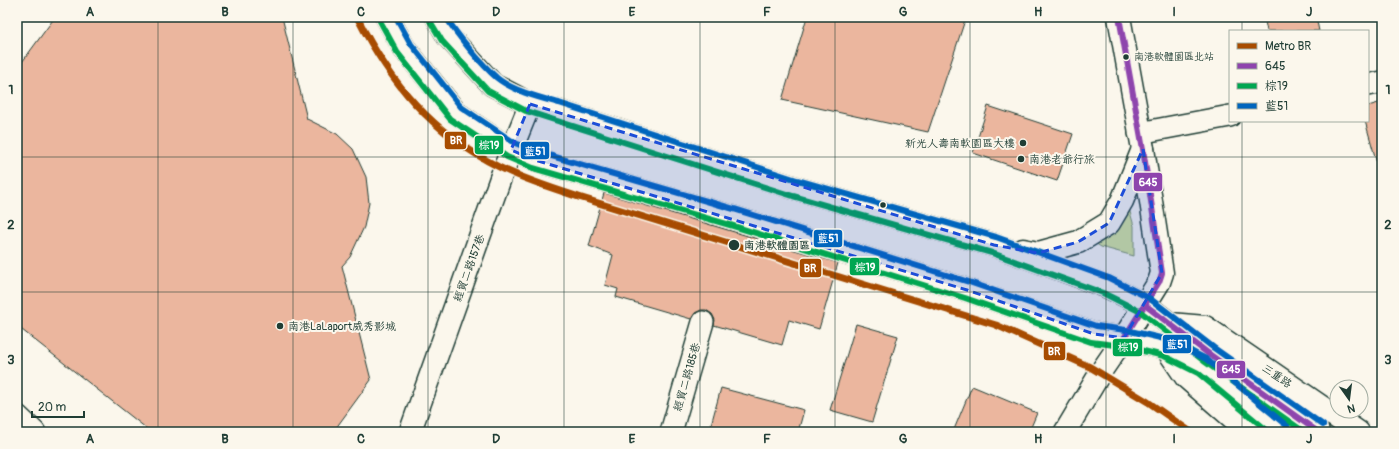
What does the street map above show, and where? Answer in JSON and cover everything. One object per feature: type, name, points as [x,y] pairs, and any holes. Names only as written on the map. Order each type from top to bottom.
[{"type":"main road","points":[[387,17],[404,48],[456,113],[511,150],[535,160],[731,222],[967,290],[1094,334],[1124,338],[1167,348],[1202,366],[1282,432]]},
{"type":"main road","points":[[438,17],[448,36],[493,85],[530,104],[557,111],[795,188],[994,245],[1106,286],[1145,305],[1318,432]]},
{"type":"main road","points":[[1119,17],[1162,262],[1162,273],[1159,282],[1124,338]]},
{"type":"main road","points":[[994,245],[1038,253],[1078,242],[1109,223],[1122,201],[1141,141]]},
{"type":"main road","name":"三重路","points":[[1170,324],[1205,327],[1358,432]]},
{"type":"main road","points":[[1167,348],[1186,377],[1249,432]]},
{"type":"main road","points":[[17,416],[34,432]]},
{"type":"street","points":[[1369,85],[1382,82]]},
{"type":"street","name":"經貿二路157巷","points":[[410,432],[511,150],[530,104]]},
{"type":"street","points":[[1141,141],[1229,116]]},
{"type":"street","name":"經貿二路185巷","points":[[671,432],[703,322]]},
{"type":"street","points":[[1065,432],[1102,370],[1124,338]]},
{"type":"highlighted area","points":[[530,104],[994,245],[1038,253],[1078,242],[1109,223],[1143,149],[1162,273],[1124,338],[1094,334],[967,290],[535,160],[511,150]]},
{"type":"green space","points":[[1128,205],[1134,226],[1134,256],[1101,247],[1086,237]]},
{"type":"building","points":[[55,17],[282,17],[307,119],[337,134],[353,149],[366,177],[369,203],[364,227],[350,257],[342,266],[371,380],[333,432],[151,432],[17,326],[17,69]]},
{"type":"building","points":[[807,17],[966,17],[928,132],[782,100]]},
{"type":"building","points":[[1264,17],[1316,17],[1319,30],[1267,30]]},
{"type":"building","points":[[1382,102],[1382,166],[1378,167],[1365,122],[1369,122],[1369,106]]},
{"type":"building","name":"新光人壽南軟園區大樓","points":[[988,106],[1073,134],[1057,181],[973,153]]},
{"type":"building","points":[[604,193],[838,263],[819,329],[789,320],[782,345],[714,325],[715,320],[712,314],[706,310],[701,310],[695,313],[691,319],[616,297],[618,289],[605,285],[613,255],[589,246]]},
{"type":"building","points":[[856,324],[898,336],[872,422],[830,410]]},
{"type":"building","points":[[972,386],[1037,413],[1029,432],[953,432]]},
{"type":"building","points":[[721,388],[804,410],[798,432],[709,432]]},
{"type":"metro line","name":"BR","points":[[357,17],[384,64],[399,85],[416,104],[453,139],[475,154],[509,172],[550,188],[996,325],[1090,367],[1148,402],[1191,432]]},
{"type":"transit line","name":"藍51","points":[[396,17],[411,44],[461,107],[515,143],[538,152],[734,209],[969,282],[1096,326],[1126,330],[1169,340],[1206,359],[1287,426]]},
{"type":"transit line","name":"藍51","points":[[446,17],[456,32],[484,65],[497,78],[511,87],[797,180],[996,237],[1109,278],[1149,298],[1214,348],[1323,425]]},
{"type":"transit line","name":"645","points":[[1119,17],[1143,149],[1162,273],[1159,282],[1124,338]]},
{"type":"transit line","name":"棕19","points":[[380,21],[397,52],[450,119],[507,157],[533,168],[730,225],[965,298],[1091,342],[1123,346],[1164,356],[1198,373],[1269,432]]},
{"type":"transit line","name":"棕19","points":[[430,21],[442,41],[488,91],[526,111],[793,196],[992,253],[1103,293],[1141,312],[1204,361],[1304,432]]},
{"type":"transit line","name":"645","points":[[1145,305],[1209,354],[1318,432]]},
{"type":"place","name":"南港軟體園區北站","points":[[1126,57]]},
{"type":"place","name":"新光人壽南軟園區大樓","points":[[1023,143]]},
{"type":"place","name":"南港老爺行旅","points":[[1021,159]]},
{"type":"place","name":"南港軟體園區","points":[[734,245]]},
{"type":"place","name":"南港LaLaport威秀影城","points":[[280,326]]}]
